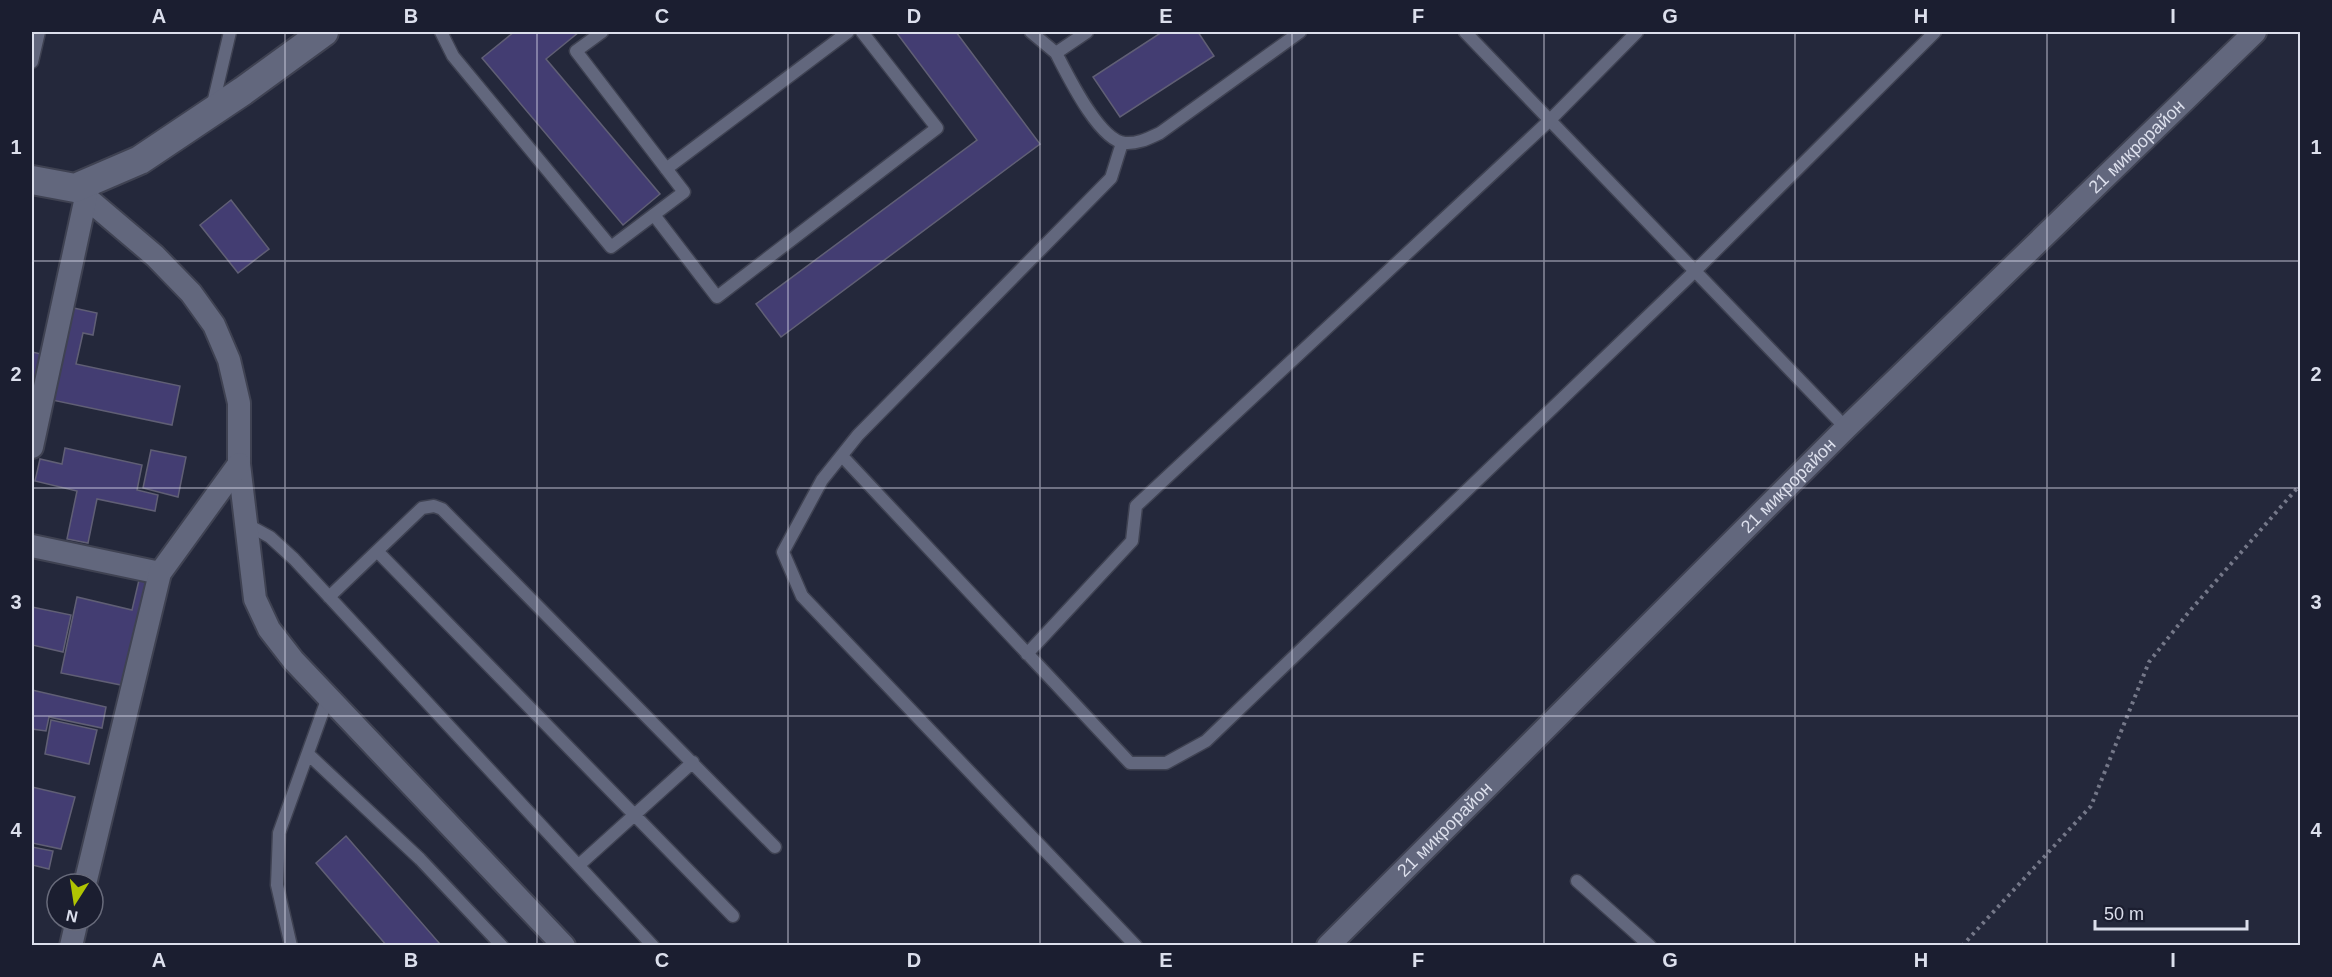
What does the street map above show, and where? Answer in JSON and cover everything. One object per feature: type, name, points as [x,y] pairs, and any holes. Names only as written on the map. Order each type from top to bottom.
[{"type":"street","points":[[80,192],[140,160],[324,32]]},
{"type":"street","name":"21 микрорайон","points":[[1328,945],[1846,428],[2255,32]]},
{"type":"street","points":[[32,180],[80,192],[155,256],[191,293],[214,325],[229,360],[239,403],[239,464],[255,599],[269,629],[293,660],[564,945]]},
{"type":"street","points":[[32,447],[80,192]]},
{"type":"street","points":[[88,872],[160,573],[239,464]]},
{"type":"street","points":[[32,546],[160,573]]},
{"type":"lane","points":[[32,62],[39,32]]},
{"type":"lane","points":[[211,112],[230,32]]},
{"type":"lane","points":[[441,32],[453,57],[611,247],[684,192],[576,51],[602,32]]},
{"type":"lane","points":[[666,169],[848,32]]},
{"type":"lane","points":[[654,215],[717,297],[937,128],[862,32]]},
{"type":"lane","points":[[1031,32],[1056,53],[1082,101],[1096,121],[1112,137],[1122,143],[1137,142],[1160,133],[1300,32]]},
{"type":"lane","points":[[1056,53],[1087,32]]},
{"type":"lane","points":[[1465,32],[1846,428]]},
{"type":"lane","points":[[1027,654],[1132,541],[1136,506],[1550,120],[1637,32]]},
{"type":"lane","points":[[842,456],[1130,763],[1166,763],[1206,741],[1695,271],[1935,32]]},
{"type":"lane","points":[[1122,143],[1111,178],[866,427],[822,480],[783,552],[802,596],[1136,945]]},
{"type":"lane","points":[[329,597],[422,508],[434,506],[442,509],[776,847]]},
{"type":"lane","points":[[248,525],[282,546],[653,945]]},
{"type":"lane","points":[[377,551],[733,916]]},
{"type":"lane","points":[[291,945],[277,885],[279,833],[328,697]]},
{"type":"lane","points":[[308,754],[420,860],[502,945]]},
{"type":"lane","points":[[579,865],[693,762]]},
{"type":"lane","points":[[1576,881],[1650,945]]},
{"type":"path","points":[[1962,945],[2091,806],[2150,662],[2188,613],[2301,485]]},
{"type":"building","points":[[514,32],[579,32],[546,59],[660,194],[623,225],[482,58]]},
{"type":"building","points":[[896,32],[956,32],[1040,144],[781,337],[756,304],[977,140]]},
{"type":"building","points":[[1162,32],[1198,32],[1214,56],[1120,117],[1093,77]]},
{"type":"building","points":[[231,200],[269,249],[238,273],[200,225]]},
{"type":"building","points":[[69,307],[97,313],[93,335],[83,333],[76,364],[180,386],[172,425],[52,400]]},
{"type":"building","points":[[32,352],[50,356],[32,411]]},
{"type":"building","points":[[65,448],[142,465],[137,490],[158,495],[155,511],[97,499],[88,543],[67,539],[77,491],[35,481],[40,459],[62,464]]},
{"type":"building","points":[[151,450],[186,457],[178,497],[143,488]]},
{"type":"building","points":[[139,580],[156,584],[131,687],[61,673],[77,597],[132,610]]},
{"type":"building","points":[[32,607],[71,615],[63,652],[32,645]]},
{"type":"building","points":[[32,690],[106,707],[102,728],[49,717],[46,731],[32,729]]},
{"type":"building","points":[[51,720],[97,730],[89,764],[45,754]]},
{"type":"building","points":[[32,787],[75,797],[61,849],[32,843]]},
{"type":"building","points":[[346,836],[440,944],[439,946],[387,946],[316,863]]},
{"type":"building","points":[[32,847],[53,851],[49,869],[32,865]]}]
